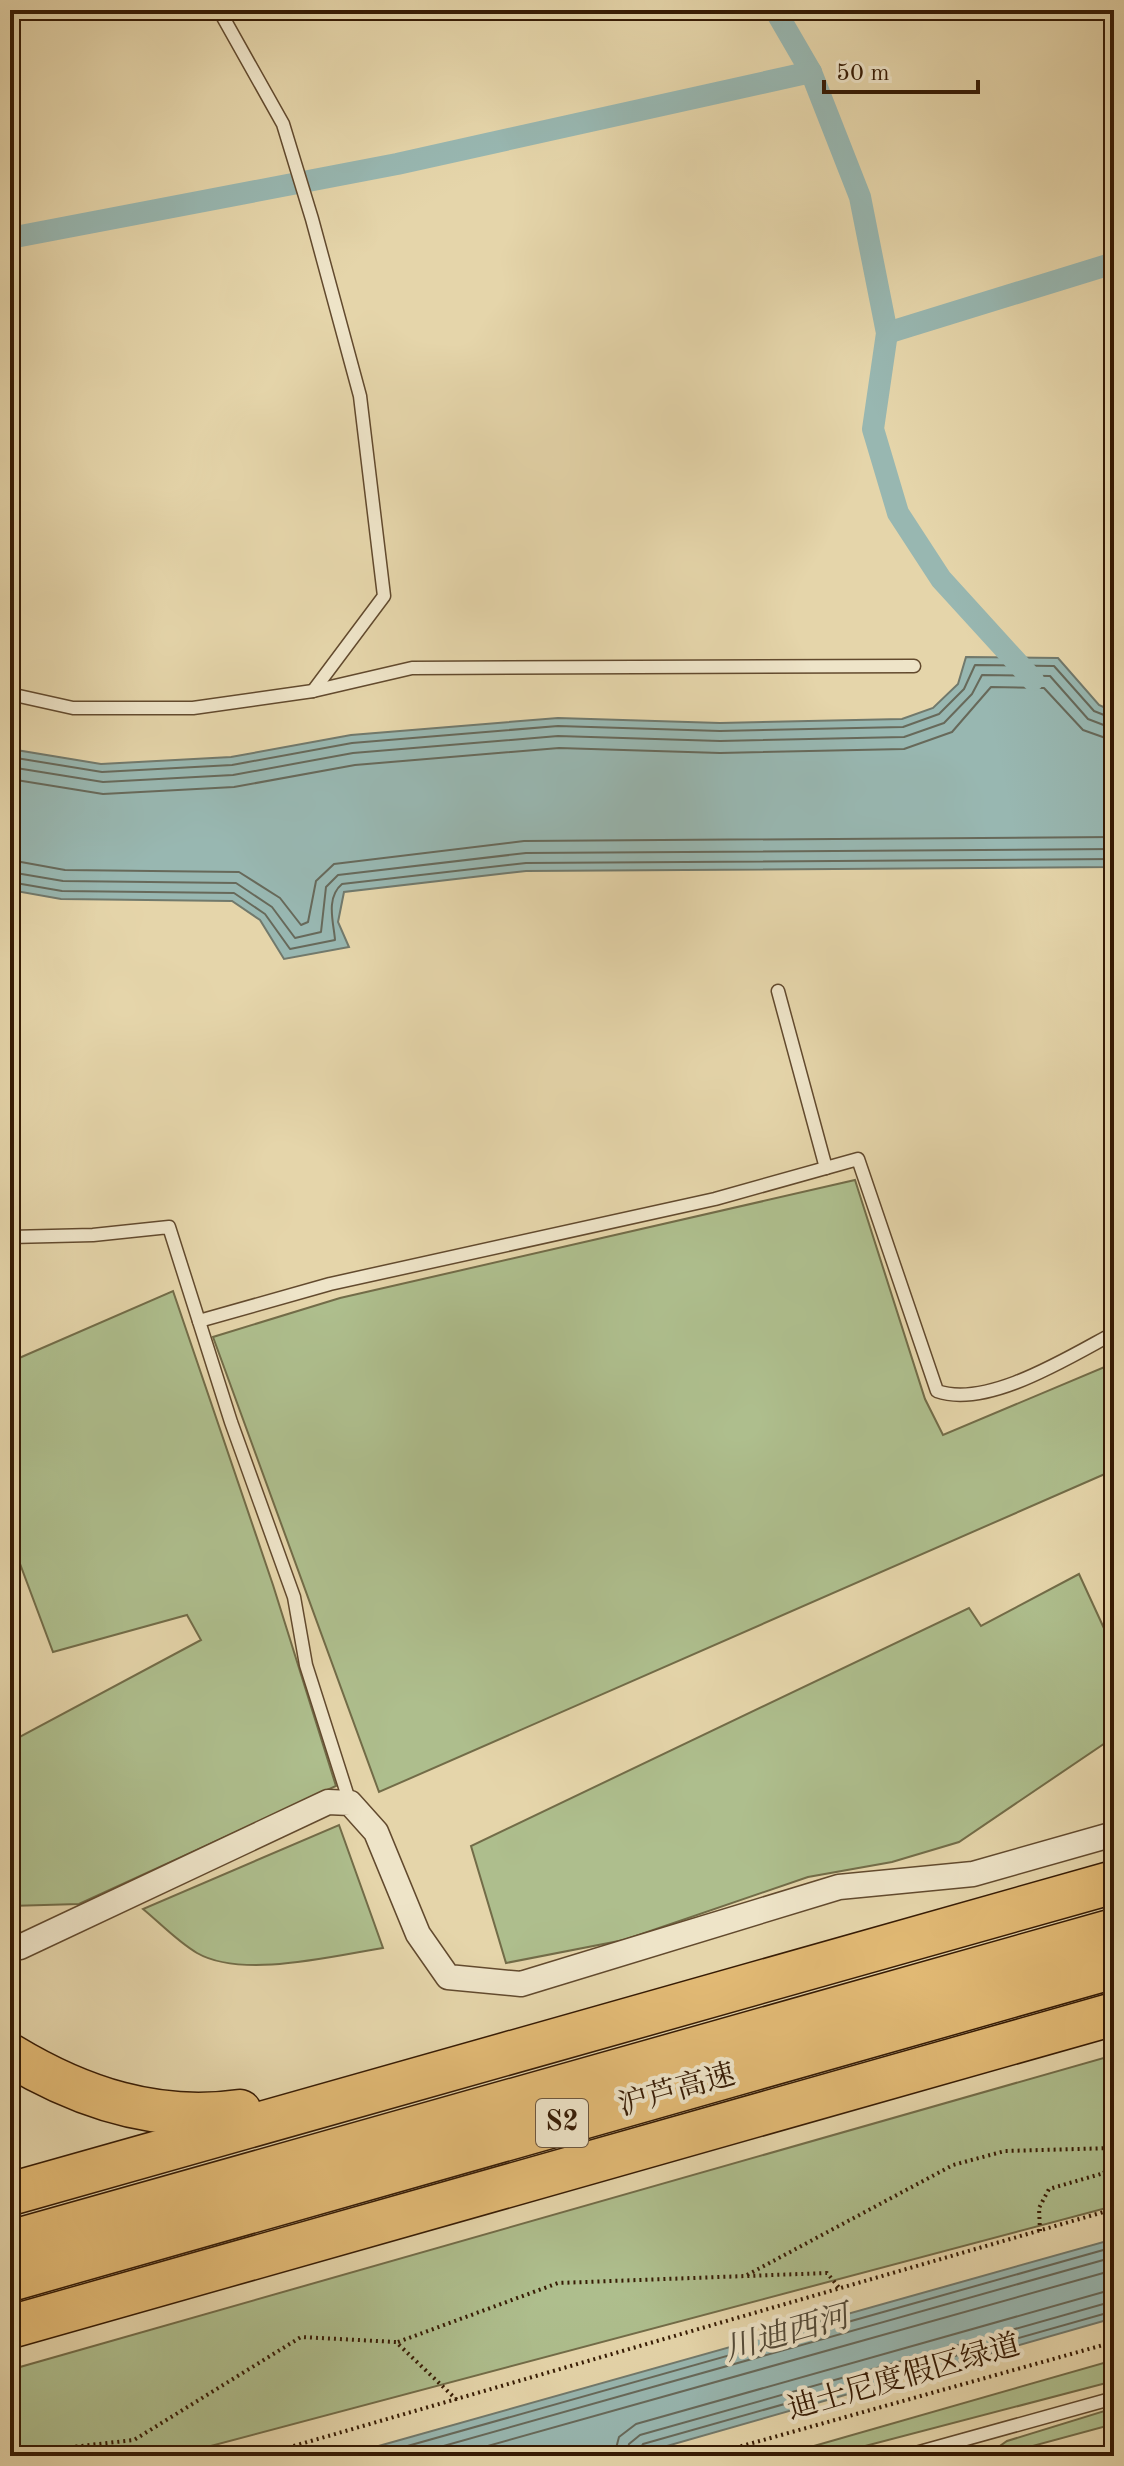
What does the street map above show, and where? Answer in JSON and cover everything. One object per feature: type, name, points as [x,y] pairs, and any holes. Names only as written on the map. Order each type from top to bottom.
[{"type":"highway","points":[[10,2194],[1114,1882]]},
{"type":"highway","name":"沪芦高速","points":[[10,2242],[1114,1930]]},
{"type":"highway","name":"沪芦高速","points":[[10,2280],[1114,1967]]},
{"type":"highway","points":[[10,2055],[45,2077],[134,2109],[178,2114],[229,2113],[282,2105],[688,2002]]},
{"type":"highway","name":"沪芦高速","points":[[10,2327],[1114,2014]]},
{"type":"highway","points":[[10,2347],[482,2193]]},
{"type":"street","points":[[10,1948],[20,1947],[328,1802],[350,1803],[376,1832],[418,1934],[448,1977],[521,1984],[839,1887],[973,1874],[1114,1834]]},
{"type":"lane","points":[[219,10],[283,124],[360,396],[384,596],[313,691]]},
{"type":"lane","points":[[10,694],[73,708],[193,708],[313,691],[412,668],[914,666]]},
{"type":"lane","points":[[778,991],[826,1168]]},
{"type":"lane","points":[[199,1321],[330,1284],[715,1199],[858,1159],[937,1391],[952,1396],[975,1396],[1058,1363],[1114,1333]]},
{"type":"lane","points":[[10,1237],[93,1235],[169,1227],[294,1597],[306,1665],[350,1803]]},
{"type":"lane","points":[[905,2456],[1114,2398]]},
{"type":"path","points":[[745,2277],[953,2165],[1005,2151],[1114,2150],[1104,2173],[1049,2189],[1039,2208],[1040,2231]]},
{"type":"path","points":[[259,2456],[1114,2209]]},
{"type":"path","points":[[10,2454],[134,2440],[301,2337],[396,2342],[558,2283],[827,2273],[841,2290]]},
{"type":"path","points":[[396,2342],[458,2401]]},
{"type":"path","name":"迪士尼度假区绿道","points":[[706,2456],[1114,2342]]},
{"type":"green space","points":[[855,1180],[925,1399],[943,1435],[1114,1363],[1114,1470],[379,1792],[213,1337],[340,1298]]},
{"type":"green space","points":[[173,1291],[273,1585],[336,1786],[79,1904],[10,1906],[10,1742],[201,1640],[187,1615],[53,1652],[10,1537],[10,1362]]},
{"type":"green space","points":[[1079,1574],[1114,1650],[1114,1737],[959,1842],[892,1862],[808,1877],[624,1940],[506,1963],[471,1846],[969,1608],[981,1626]]},
{"type":"green space","points":[[339,1825],[383,1948],[288,1963],[262,1965],[216,1961],[197,1953],[143,1909]]},
{"type":"green space","points":[[1114,2055],[1114,2206],[173,2456],[10,2456],[10,2371],[13,2369]]},
{"type":"green space","points":[[1114,2360],[1114,2381],[827,2456],[779,2456]]},
{"type":"green space","points":[[1114,2408],[1114,2424],[996,2456],[997,2448],[1007,2441]]},
{"type":"water","points":[[966,657],[1058,658],[1099,705],[1114,712],[1114,867],[526,871],[344,892],[338,922],[349,947],[284,959],[260,920],[232,901],[61,899],[10,890],[10,749],[101,764],[231,757],[351,735],[558,718],[720,723],[902,719],[933,708],[958,684]]},
{"type":"water","name":"川迪西河","points":[[1114,2239],[1114,2318],[632,2456],[343,2456]]},
{"type":"waterway","points":[[775,10],[811,72],[860,197],[887,333],[873,429],[898,513],[941,579],[1033,680]]},
{"type":"waterway","points":[[10,238],[397,164],[811,72]]},
{"type":"waterway","points":[[887,333],[1114,263]]}]
